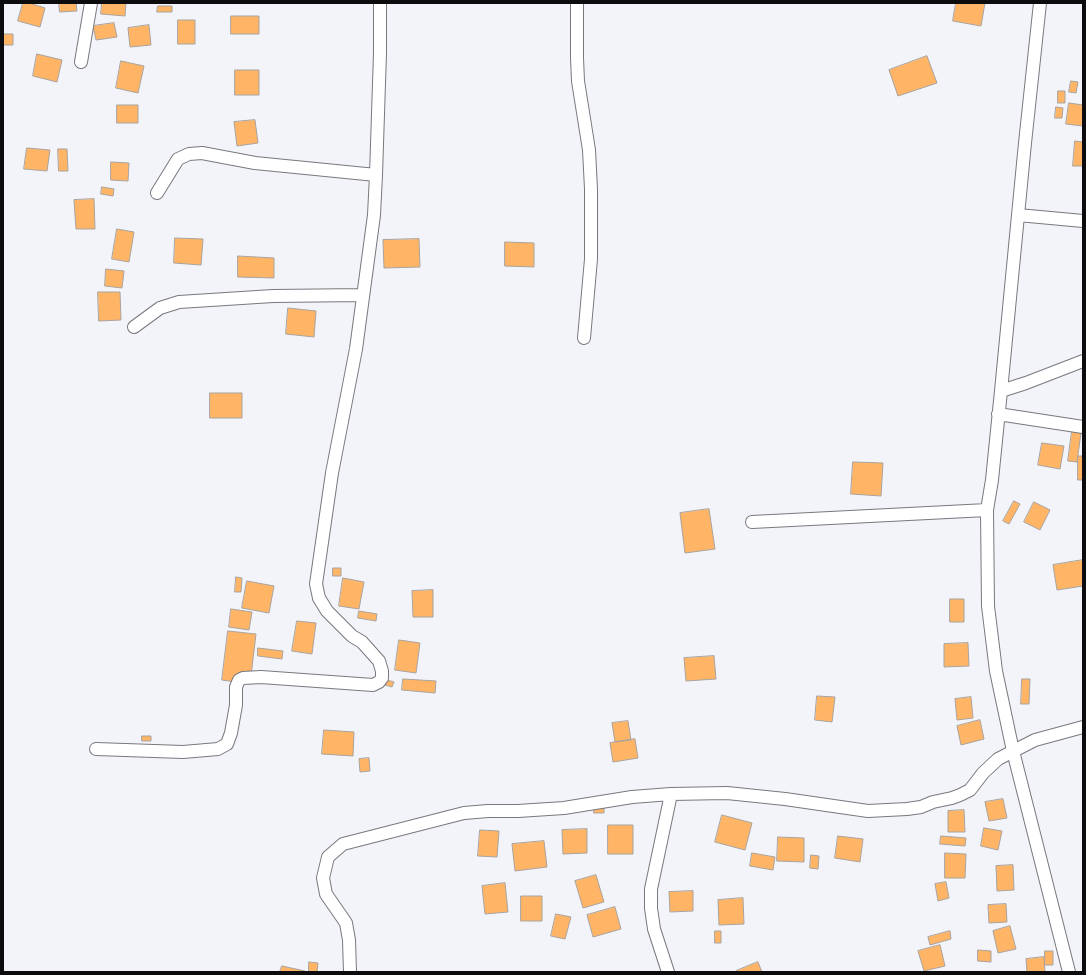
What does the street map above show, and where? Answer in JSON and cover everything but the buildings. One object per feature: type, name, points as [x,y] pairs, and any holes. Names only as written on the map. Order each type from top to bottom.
[{"type":"street","points":[[81,62],[91,3]]},
{"type":"street","points":[[96,749],[183,752],[218,749],[227,744],[231,733],[236,705],[236,687],[239,680],[243,678],[261,677],[373,685],[380,682],[382,678],[382,671],[379,661],[362,642],[352,636],[327,611],[319,598],[316,584],[332,473],[356,349],[374,215],[380,53],[380,3]]},
{"type":"street","points":[[577,3],[578,81],[589,150],[591,189],[591,259],[584,338]]},
{"type":"street","points":[[1040,3],[992,480],[987,510],[988,606],[996,671],[1013,751],[1069,972]]},
{"type":"street","points":[[157,193],[178,159],[189,154],[202,153],[255,163],[376,175]]},
{"type":"street","points":[[1018,215],[1083,221]]},
{"type":"street","points":[[134,327],[160,308],[179,302],[273,296],[363,295]]},
{"type":"street","points":[[1001,391],[1083,361]]},
{"type":"street","points":[[998,414],[1083,427]]},
{"type":"street","points":[[752,522],[987,510]]},
{"type":"street","points":[[350,972],[349,940],[346,923],[326,894],[322,878],[328,857],[343,844],[464,813],[488,811],[518,812],[564,808],[632,797],[671,794],[727,793],[785,799],[868,811],[922,807],[933,802],[952,798],[970,790],[983,773],[998,759],[1035,740],[1083,727]]},
{"type":"street","points":[[668,972],[654,929],[651,908],[651,889],[671,794]]}]
